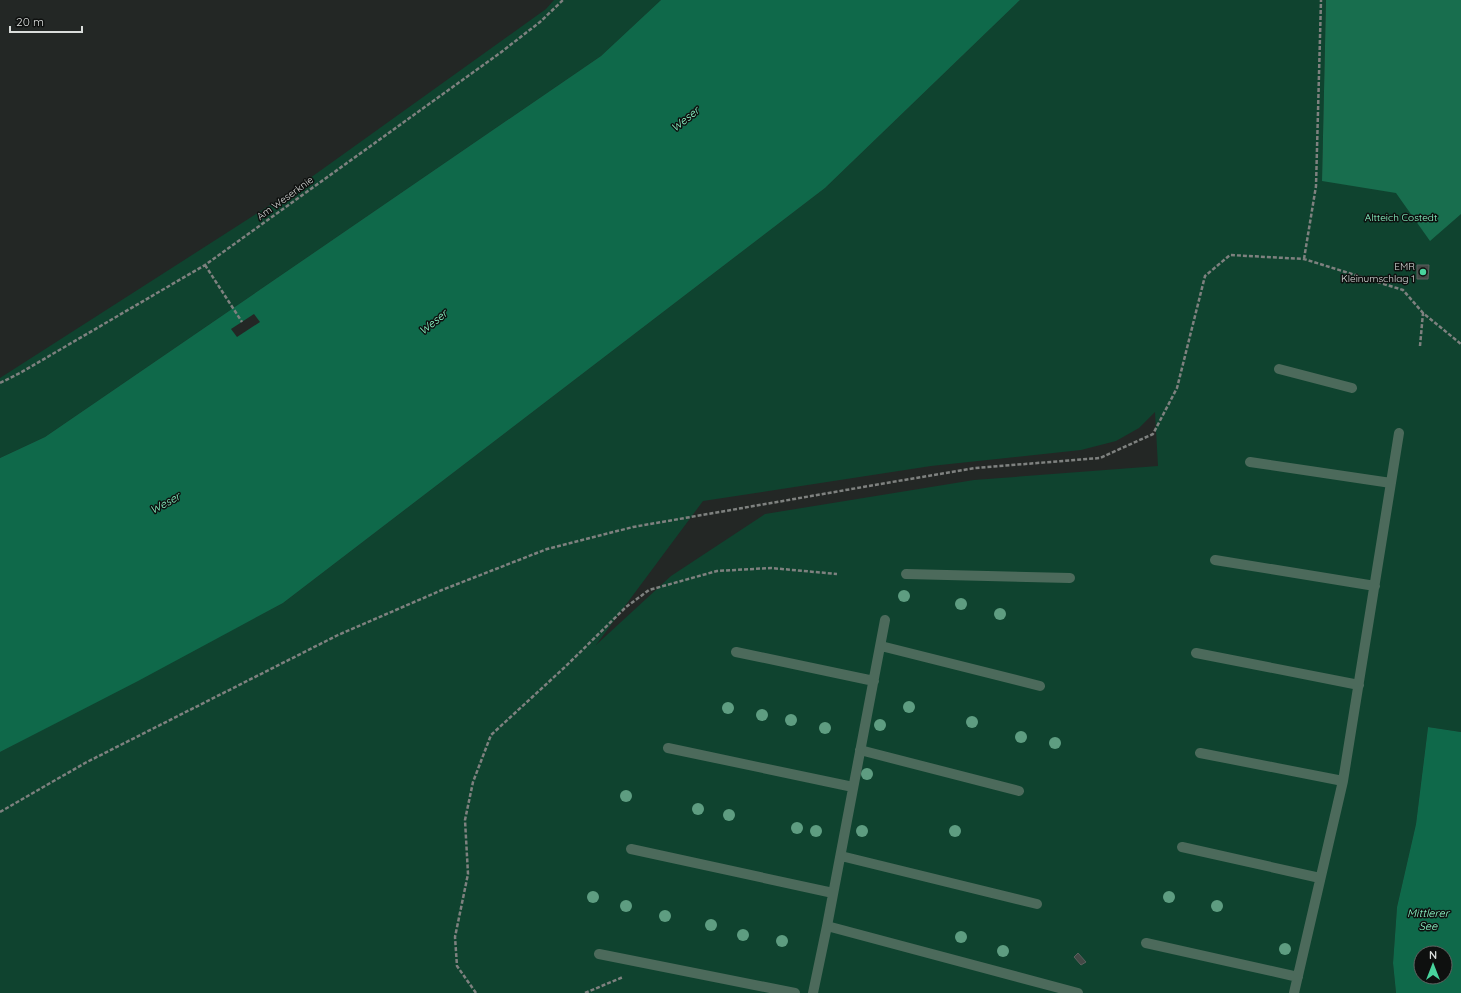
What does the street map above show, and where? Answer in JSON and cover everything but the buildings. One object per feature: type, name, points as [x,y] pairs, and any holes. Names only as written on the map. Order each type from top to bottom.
[{"type":"lane","points":[[1279,369],[1352,388]]},
{"type":"lane","points":[[1294,993],[1343,781],[1399,433]]},
{"type":"lane","points":[[1250,462],[1391,483]]},
{"type":"lane","points":[[1215,560],[1375,586]]},
{"type":"lane","points":[[906,574],[1070,578]]},
{"type":"lane","points":[[813,993],[841,856],[885,620]]},
{"type":"lane","points":[[881,646],[1040,686]]},
{"type":"lane","points":[[736,652],[874,681]]},
{"type":"lane","points":[[1196,653],[1359,685]]},
{"type":"lane","points":[[668,748],[853,787]]},
{"type":"lane","points":[[860,750],[1019,790]]},
{"type":"lane","points":[[1200,753],[1343,781]]},
{"type":"lane","points":[[1182,847],[1320,878]]},
{"type":"lane","points":[[631,849],[833,893]]},
{"type":"lane","points":[[841,856],[1038,904]]},
{"type":"lane","points":[[827,926],[1048,989],[1078,993]]},
{"type":"lane","points":[[1146,943],[1298,978]]},
{"type":"lane","points":[[599,954],[795,993]]},
{"type":"path","name":"Am Weserknie","points":[[0,383],[20,373],[205,265],[500,53],[540,22],[563,0]]},
{"type":"path","points":[[1304,259],[1316,186],[1321,0]]},
{"type":"path","points":[[0,812],[85,763],[338,635],[442,590],[546,549],[633,527],[975,468],[1100,458],[1153,434],[1177,388],[1205,276],[1230,255],[1304,259],[1403,290],[1422,313],[1461,344]]},
{"type":"path","points":[[205,265],[242,322]]},
{"type":"path","points":[[1420,346],[1422,313]]},
{"type":"path","points":[[476,993],[457,966],[455,936],[468,874],[466,820],[473,782],[491,735],[566,666],[626,607],[649,590],[718,571],[771,568],[837,574]]},
{"type":"path","points":[[584,993],[627,976]]},
{"type":"green space","points":[[554,0],[661,0],[601,56],[45,437],[0,458],[0,378],[292,191],[546,9]]},
{"type":"green space","points":[[1020,0],[1326,0],[1322,181],[1461,0],[1461,732],[1428,727],[1416,824],[1397,907],[1393,963],[1396,993],[0,993],[0,752],[283,603],[825,188]],"holes":[[[1155,412],[1158,466],[974,480],[765,514],[671,576],[596,645],[703,501],[931,466],[1081,450],[1116,441],[1139,428]]]},
{"type":"shaded area","name":"Altteich Costedt","points":[[1326,0],[1461,0],[1461,214],[1430,241],[1396,193],[1322,181]]},
{"type":"water","name":"Weser","points":[[661,0],[1020,0],[825,188],[283,603],[138,681],[0,752],[0,458],[45,437],[601,56]]},
{"type":"water","name":"Mittlerer See","points":[[1428,727],[1461,732],[1461,993],[1396,993],[1393,963],[1397,907],[1416,824]]},
{"type":"pier","points":[[254,314],[260,322],[237,337],[231,329]]},
{"type":"place","name":"EMR Kleinumschlag 1","points":[[1423,272]]}]
